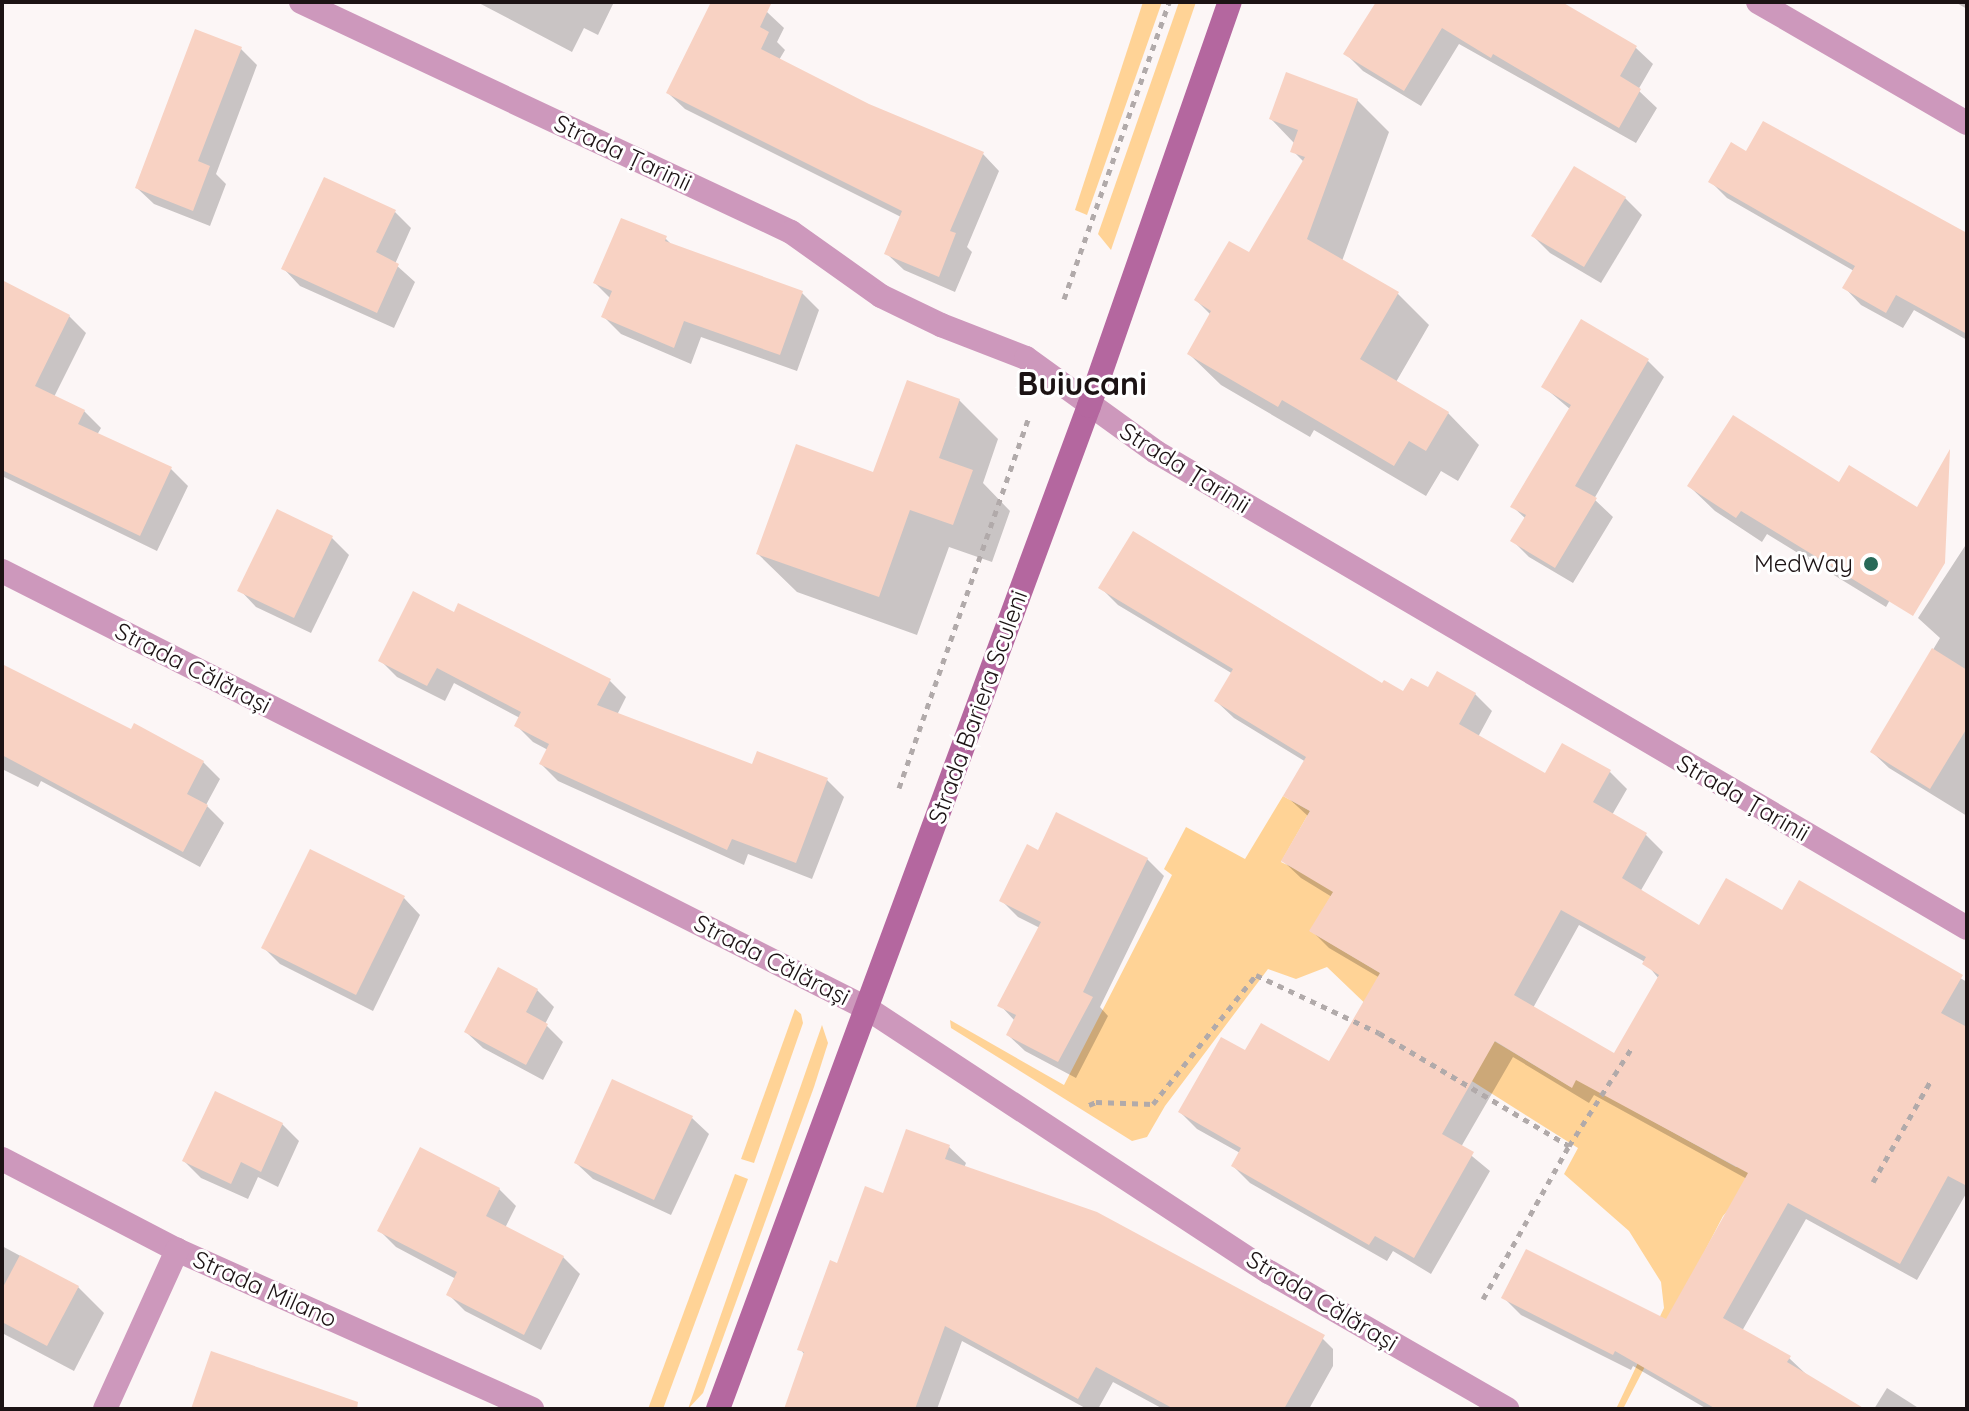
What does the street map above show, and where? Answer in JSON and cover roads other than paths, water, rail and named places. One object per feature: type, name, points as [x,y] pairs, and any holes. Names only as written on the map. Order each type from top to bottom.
[{"type":"main road","name":"Strada Bariera Sculeni","points":[[718,1409],[1089,406],[1230,2]]},
{"type":"street","name":"Strada Țarinii","points":[[301,2],[791,232],[881,296],[941,325],[1026,358],[1156,452],[1967,928]]},
{"type":"street","points":[[1758,2],[1967,123]]},
{"type":"street","name":"Strada Călărași","points":[[2,571],[868,1009],[1269,1272],[1507,1409]]},
{"type":"street","name":"Strada Milano","points":[[2,1159],[177,1250],[532,1409]]},
{"type":"street","points":[[105,1409],[177,1250]]},
{"type":"place","name":"MedWay","points":[[1871,564]]},
{"type":"district","name":"Buiucani","points":[[1082,383]]}]
